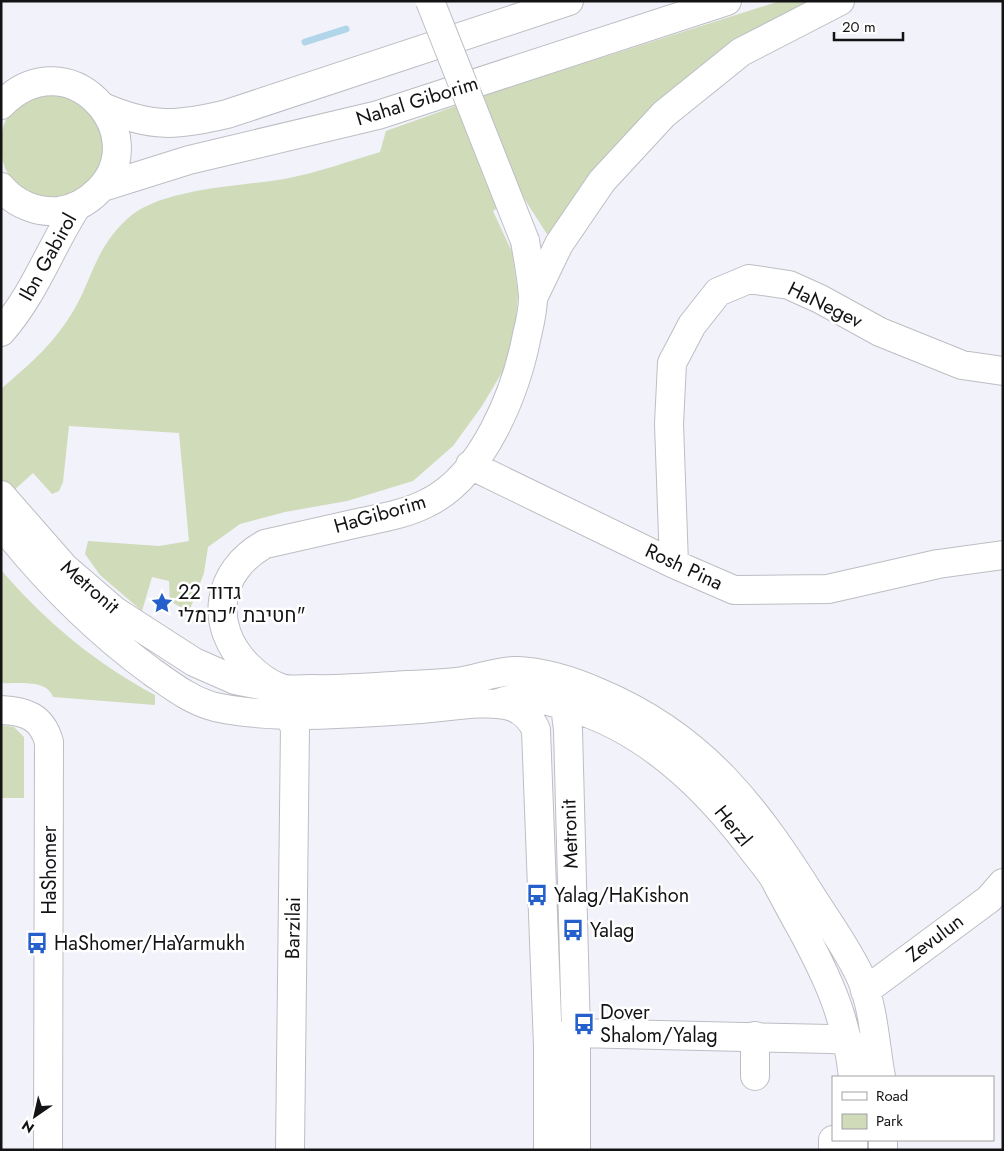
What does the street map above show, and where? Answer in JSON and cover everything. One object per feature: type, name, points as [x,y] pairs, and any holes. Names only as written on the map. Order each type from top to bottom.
[{"type":"street","name":"HaGiborim","points":[[430,1],[525,241],[533,298],[521,366],[506,405],[484,448],[444,492],[428,503],[384,517],[265,544],[237,566],[229,578],[224,591],[223,624],[235,652],[269,683],[282,701],[375,712],[495,704]]},
{"type":"street","points":[[103,107],[153,122],[171,124],[188,123],[219,116],[569,1]]},
{"type":"street","name":"Nahal Giborim","points":[[103,187],[189,160],[378,115],[727,1]]},
{"type":"street","points":[[533,298],[559,244],[602,181],[664,114],[741,52],[840,1]]},
{"type":"street","points":[[1,79],[28,86]]},
{"type":"street","points":[[1,105],[11,95],[28,86],[39,82],[63,82],[85,91],[103,107],[116,135],[116,154],[112,172],[103,187],[91,198],[76,206],[52,211],[38,210],[15,200],[1,187]]},
{"type":"street","name":"Ibn Gabirol","points":[[1,332],[28,296],[76,206]]},
{"type":"street","name":"HaNegev","points":[[674,564],[669,424],[672,363],[692,325],[718,292],[749,279],[789,284],[880,332],[962,364],[1003,372]]},
{"type":"street","name":"Rosh Pina","points":[[470,465],[674,564],[734,590],[828,589],[938,564],[1003,555]]},
{"type":"street","name":"Metronit","points":[[1,495],[64,567],[106,620],[282,701]]},
{"type":"street","points":[[1,524],[60,592],[106,620]]},
{"type":"street","name":"HaGiborim","points":[[106,620],[142,664],[199,702],[230,709],[334,690],[461,682],[516,670],[546,675]]},
{"type":"street","points":[[142,664],[165,670],[175,669],[194,662],[209,650],[220,634],[223,624]]},
{"type":"street","name":"Metronit","points":[[194,662],[205,682],[230,709]]},
{"type":"street","name":"Metronit","points":[[546,675],[563,696],[565,706],[576,1033],[576,1150]]},
{"type":"street","name":"Herzl","points":[[546,675],[579,684],[617,700],[672,731],[697,750],[738,792],[793,866],[855,966],[865,990],[880,1076]]},
{"type":"street","name":"Herzl","points":[[495,704],[519,696],[540,698],[615,725],[679,768],[722,809],[778,886],[834,993],[846,1040],[852,1076]]},
{"type":"street","name":"Barzilai","points":[[282,701],[288,717],[295,726],[290,1150]]},
{"type":"street","points":[[495,704],[519,710],[534,724],[536,730],[548,1046],[548,1150]]},
{"type":"street","name":"HaShomer","points":[[1,710],[22,712],[32,716],[46,732],[49,742],[48,1150]]},
{"type":"street","name":"Zevulun","points":[[865,990],[989,899],[1003,883]]},
{"type":"street","points":[[548,1046],[556,1037],[576,1033],[754,1036],[846,1040],[862,1052],[880,1076]]},
{"type":"street","points":[[754,1036],[755,1076]]},
{"type":"street","points":[[837,1076],[846,1040]]},
{"type":"green space","points":[[780,1],[821,1],[729,47],[692,74],[660,102],[552,242],[520,192],[493,211],[512,252],[518,294],[513,354],[482,406],[453,446],[413,481],[347,501],[285,512],[240,524],[208,547],[204,573],[189,612],[170,601],[169,581],[152,577],[142,611],[100,575],[85,554],[88,541],[159,546],[189,541],[179,433],[69,426],[63,482],[59,491],[52,494],[33,473],[1,502],[1,389],[32,361],[59,332],[75,308],[108,241],[126,220],[141,209],[180,195],[289,178],[323,170],[380,152],[386,131],[503,89]]},
{"type":"green space","points":[[42,93],[83,101],[98,120],[104,132],[103,158],[93,177],[77,191],[57,197],[37,195],[19,187],[6,170],[1,145],[7,118],[25,102]]},
{"type":"green space","points":[[1,570],[36,607],[72,640],[133,683],[155,695],[155,705],[53,697],[45,687],[38,685],[1,683]]},
{"type":"green space","points":[[1,725],[14,727],[24,737],[24,798],[1,798]]},
{"type":"waterway","points":[[305,42],[346,29]]},
{"type":"place","name":"גדוד 22 חטיבת \"כרמלי\"","points":[[162,603]]},
{"type":"place","name":"Yalag/HaKishon","points":[[537,895]]},
{"type":"place","name":"Yalag","points":[[573,930]]},
{"type":"place","name":"HaShomer/HaYarmukh","points":[[37,943]]},
{"type":"place","name":"Dover Shalom/Yalag","points":[[584,1024]]}]
